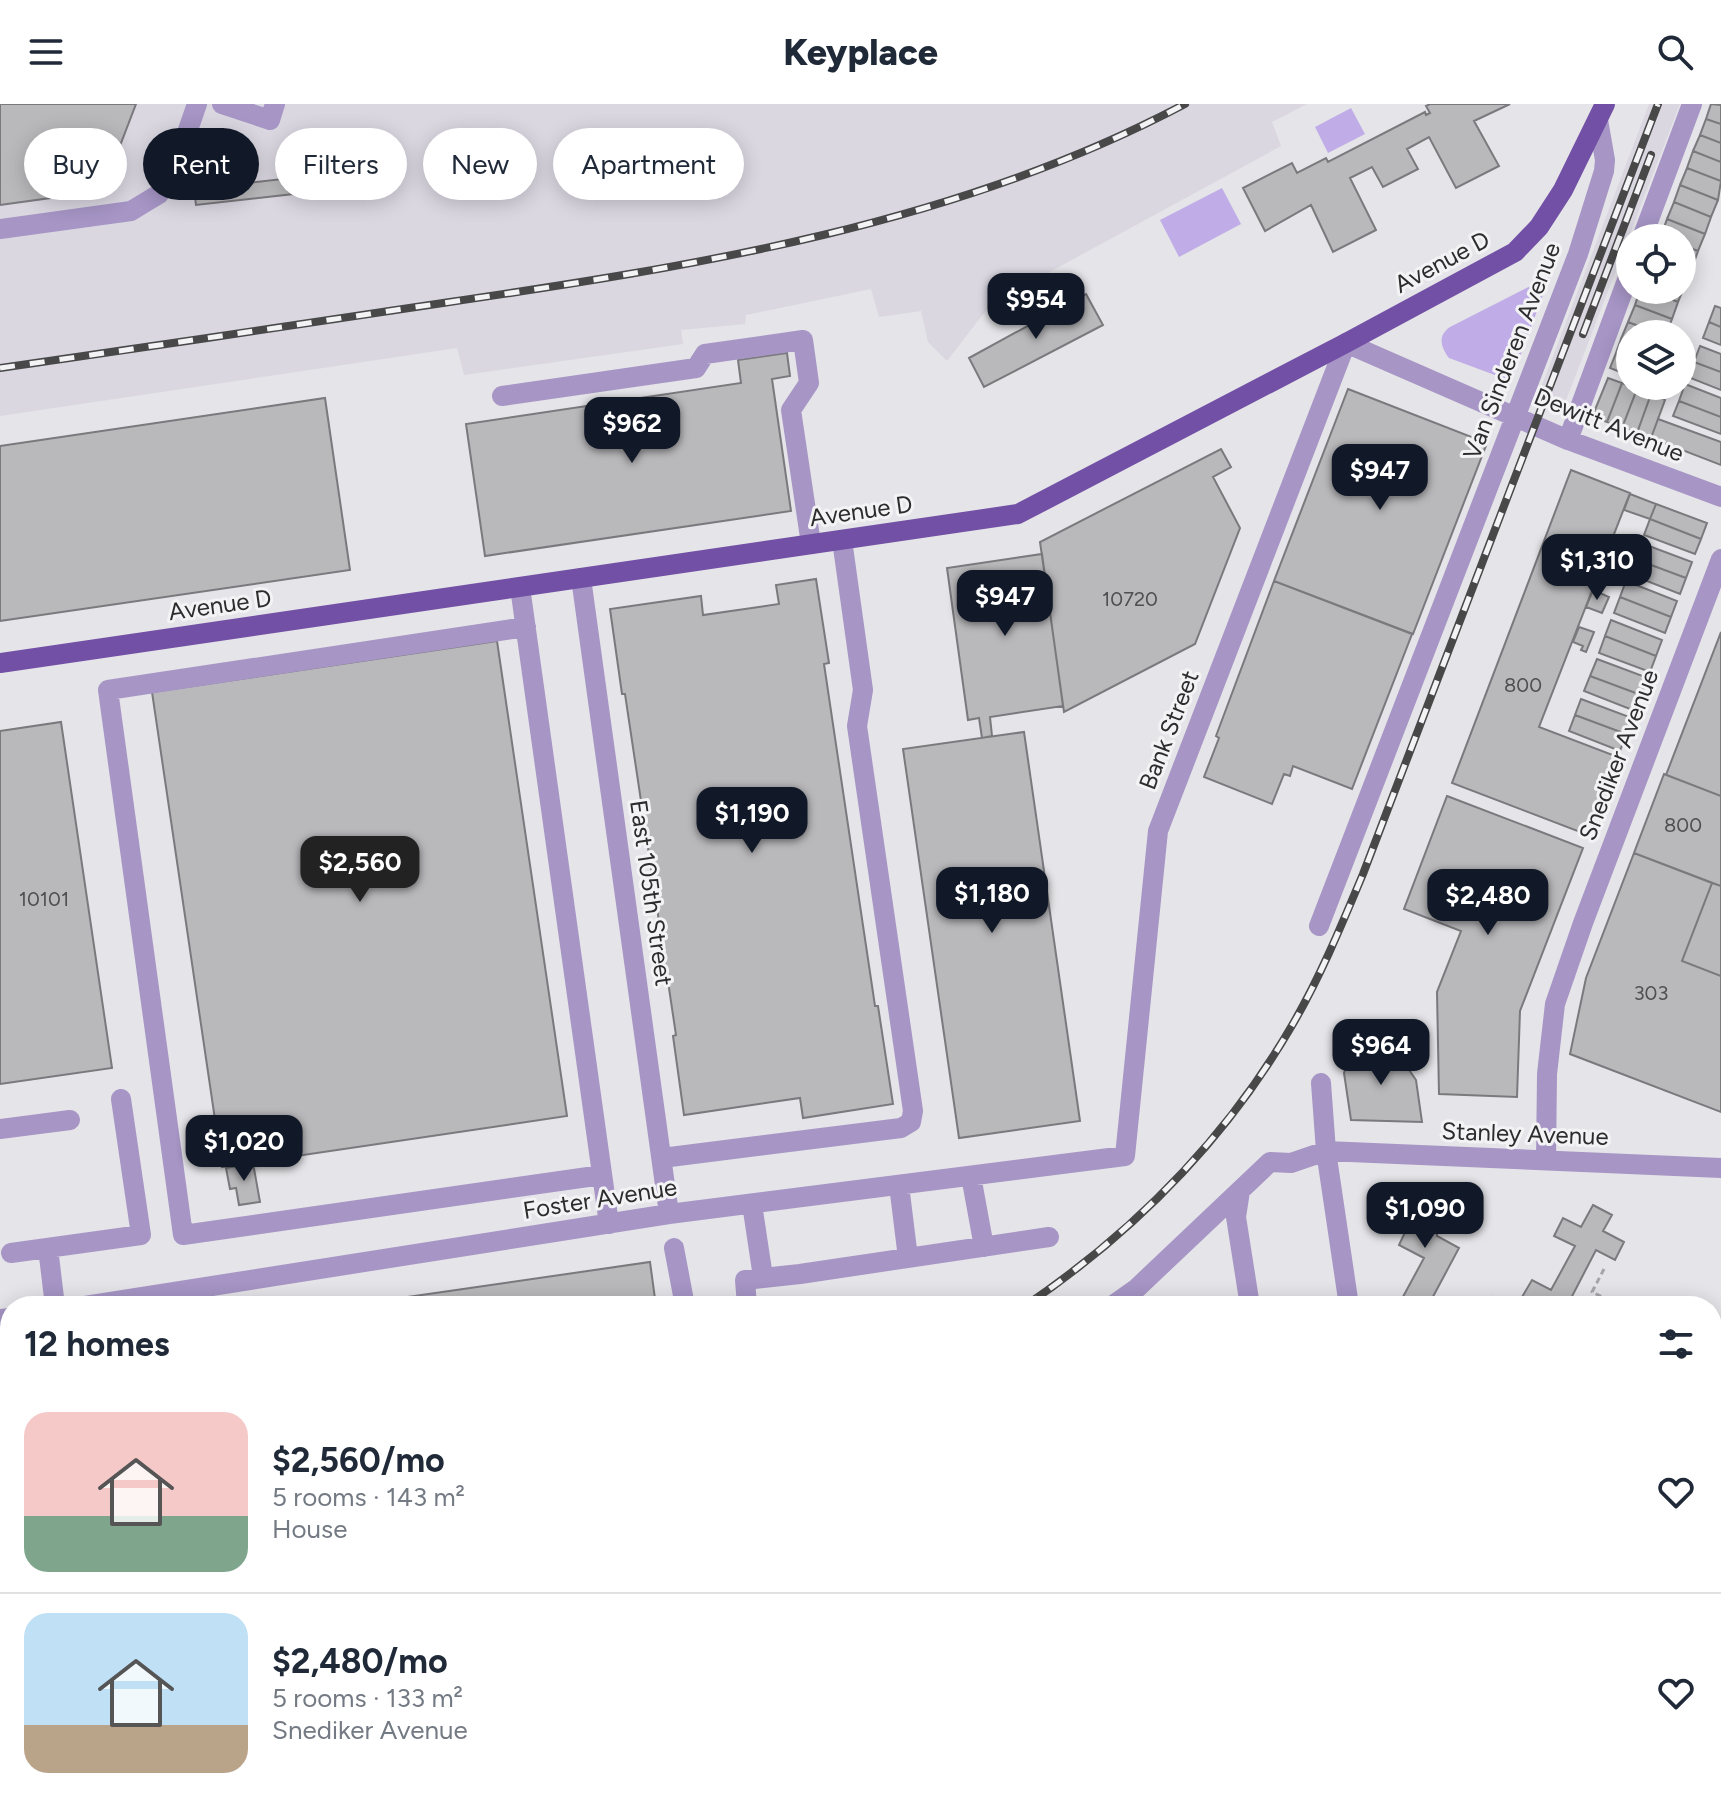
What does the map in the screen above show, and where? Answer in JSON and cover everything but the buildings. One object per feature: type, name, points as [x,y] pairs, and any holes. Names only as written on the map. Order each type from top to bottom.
[{"type":"main road","name":"Avenue D","points":[[0,663],[1018,514],[1515,252],[1539,227],[1563,190],[1599,109]]},
{"type":"street","points":[[0,229],[131,211],[159,194],[173,173],[197,104]]},
{"type":"street","points":[[222,104],[270,120],[275,104]]},
{"type":"street","points":[[1647,224],[1692,104]]},
{"type":"street","name":"Van Sinderen Avenue","points":[[1319,926],[1578,254],[1603,181],[1605,160],[1599,109]]},
{"type":"street","points":[[1568,440],[1618,304]]},
{"type":"street","points":[[502,396],[696,368],[705,354],[803,340],[809,383],[791,410],[811,544]]},
{"type":"street","name":"Dewitt Avenue","points":[[1346,343],[1568,440],[1721,497]]},
{"type":"street","name":"Bank Street","points":[[1125,1156],[1158,831],[1346,343]]},
{"type":"street","points":[[662,1158],[901,1128],[911,1122],[911,1096],[857,726],[863,690],[842,540]]},
{"type":"street","name":"Snediker Avenue","points":[[1546,1161],[1547,1074],[1555,1004],[1721,559]]},
{"type":"street","name":"East 105th Street","points":[[581,578],[669,1214]]},
{"type":"street","points":[[520,587],[609,1224]]},
{"type":"street","points":[[526,627],[108,690],[183,1235],[602,1175]]},
{"type":"street","points":[[1321,1083],[1326,1151],[1348,1296]]},
{"type":"street","points":[[11,1253],[141,1235],[121,1099]]},
{"type":"street","points":[[0,1129],[70,1120]]},
{"type":"street","name":"Stanley Avenue","points":[[1126,1296],[1270,1162],[1291,1163],[1326,1151],[1721,1168]]},
{"type":"street","name":"Foster Avenue","points":[[149,1296],[669,1214],[1125,1156]]},
{"type":"street","points":[[971,1176],[984,1247]]},
{"type":"street","points":[[899,1185],[908,1258]]},
{"type":"street","points":[[1240,1191],[1236,1217],[1248,1296]]},
{"type":"street","points":[[752,1204],[763,1277]]},
{"type":"street","points":[[746,1296],[745,1280],[1049,1237]]},
{"type":"street","points":[[48,1248],[54,1296]]},
{"type":"street","points":[[674,1248],[683,1296]]},
{"type":"path","points":[[1600,1296],[1592,1292],[1604,1269]]},
{"type":"shaded area","points":[[0,104],[1307,104],[1272,122],[1281,146],[991,304],[947,361],[928,342],[921,311],[879,317],[871,289],[746,315],[745,324],[681,330],[683,344],[464,375],[457,348],[0,416]]},
{"type":"shaded area","points":[[1649,104],[1680,104],[1634,224],[1616,224],[1616,270],[1565,403],[1539,393]]},
{"type":"shaded area","points":[[1351,108],[1365,134],[1328,153],[1315,127]]},
{"type":"shaded area","points":[[1222,188],[1241,224],[1179,257],[1160,220]]},
{"type":"shaded area","points":[[1550,276],[1511,381],[1449,358],[1442,342],[1443,334],[1450,327]]},
{"type":"railway","points":[[0,368],[538,289],[729,256],[823,235],[1008,181],[1098,146],[1185,104]]},
{"type":"railway","points":[[1039,1296],[1104,1247],[1141,1214],[1209,1143],[1268,1064],[1304,1004],[1363,874],[1658,104]]},
{"type":"railway","points":[[1583,334],[1651,155]]}]
